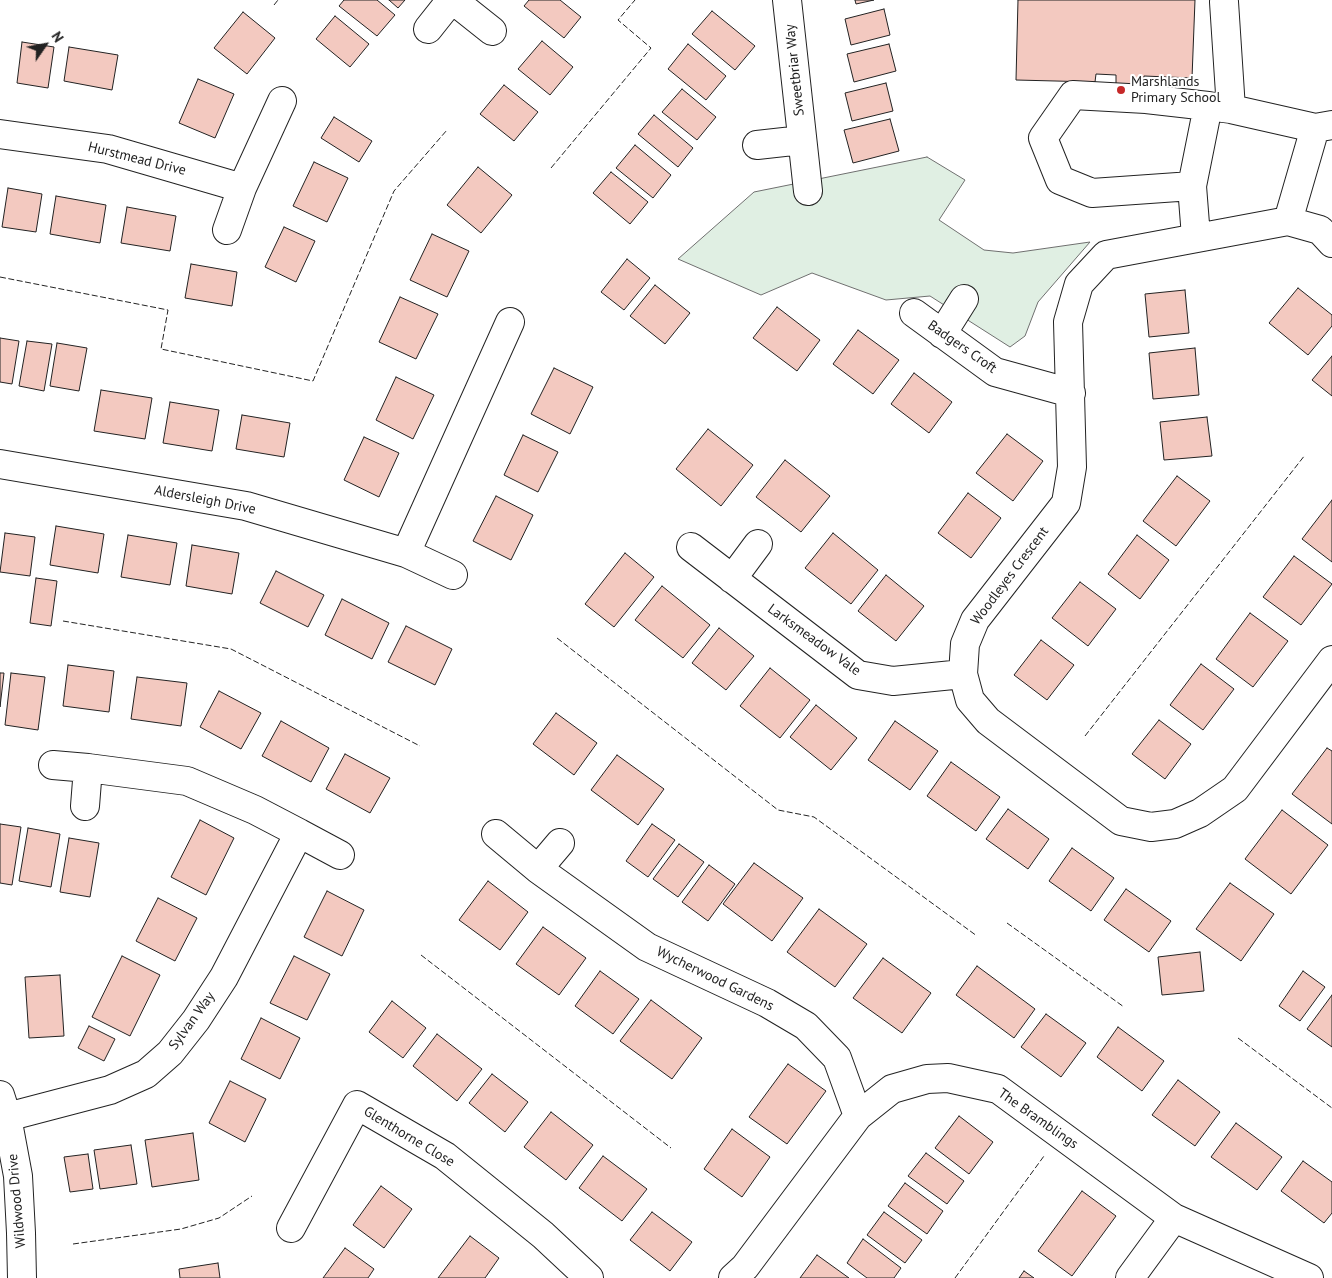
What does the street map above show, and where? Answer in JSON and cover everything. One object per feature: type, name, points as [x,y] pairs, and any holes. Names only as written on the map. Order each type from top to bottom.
[{"type":"street","points":[[428,29],[452,0],[492,31]]},
{"type":"street","name":"Sweetbriar Way","points":[[787,0],[808,191]]},
{"type":"street","points":[[1196,238],[1192,186],[1220,107],[1224,2]]},
{"type":"street","points":[[1192,186],[1092,193],[1060,180],[1043,138],[1073,95],[1146,99],[1220,107],[1324,127],[1288,220]]},
{"type":"street","points":[[227,230],[242,188],[282,101]]},
{"type":"street","name":"Hurstmead Drive","points":[[0,134],[108,149],[242,188]]},
{"type":"street","points":[[757,146],[802,140]]},
{"type":"street","name":"Woodleyes Crescent","points":[[1332,243],[1320,230],[1288,220],[1106,255],[1079,284],[1068,322],[1072,467],[1066,503],[975,620],[965,644],[963,674],[970,700],[988,721],[1120,821],[1151,827],[1175,824],[1200,813],[1235,789],[1332,660]]},
{"type":"street","points":[[942,334],[964,299]]},
{"type":"street","name":"Badgers Croft","points":[[914,313],[995,372],[1071,393]]},
{"type":"street","points":[[406,553],[510,322]]},
{"type":"street","name":"Aldersleigh Drive","points":[[0,464],[246,506],[406,553],[453,575]]},
{"type":"street","points":[[732,579],[758,544]]},
{"type":"street","name":"Larksmeadow Vale","points":[[691,547],[858,675],[893,681],[963,674]]},
{"type":"street","points":[[52,765],[188,781],[255,810],[340,855]]},
{"type":"street","points":[[85,806],[88,768]]},
{"type":"street","name":"Sylvan Way","points":[[3,1106],[110,1090],[146,1074],[170,1053],[196,1020],[224,977],[299,833]]},
{"type":"street","name":"Wycherwood Gardens","points":[[496,834],[538,869],[647,947],[767,1003],[806,1026],[837,1058],[858,1116]]},
{"type":"street","points":[[538,869],[560,843]]},
{"type":"street","name":"The Bramblings","points":[[733,1278],[745,1267],[858,1116],[892,1090],[927,1079],[948,1078],[998,1089],[1174,1218],[1309,1278]]},
{"type":"street","name":"Glenthorne Close","points":[[292,1228],[357,1105],[445,1156],[543,1235],[590,1278]]},
{"type":"street","name":"Wildwood Drive","points":[[3,1106],[18,1176],[22,1233],[22,1278]]},
{"type":"street","points":[[1130,1278],[1174,1218]]},
{"type":"green space","points":[[927,157],[965,180],[939,220],[984,250],[1013,253],[1090,242],[1038,302],[1025,336],[1010,347],[930,296],[886,300],[812,273],[761,295],[678,259],[754,192]]},
{"type":"building","points":[[344,0],[377,0],[395,15],[377,36],[339,6]]},
{"type":"building","points":[[389,0],[405,0],[398,8]]},
{"type":"building","points":[[529,0],[560,0],[581,17],[564,38],[524,6]]},
{"type":"building","points":[[855,0],[874,0],[856,4]]},
{"type":"building","points":[[1018,0],[1195,0],[1192,78],[1144,76],[1143,88],[1116,88],[1116,75],[1096,74],[1095,82],[1016,80]]},
{"type":"building","points":[[884,9],[890,35],[851,45],[845,19]]},
{"type":"building","points":[[712,11],[755,46],[735,70],[692,34]]},
{"type":"building","points":[[243,12],[275,38],[247,74],[214,48]]},
{"type":"building","points":[[335,16],[369,44],[350,67],[316,39]]},
{"type":"building","points":[[542,41],[573,67],[550,95],[518,69]]},
{"type":"building","points":[[22,42],[54,47],[48,88],[17,83]]},
{"type":"building","points":[[688,44],[726,76],[706,100],[668,69]]},
{"type":"building","points":[[889,44],[896,71],[854,82],[847,54]]},
{"type":"building","points":[[69,47],[118,55],[112,90],[64,81]]},
{"type":"building","points":[[198,79],[234,94],[215,138],[179,123]]},
{"type":"building","points":[[886,83],[893,111],[852,121],[845,93]]},
{"type":"building","points":[[504,85],[538,112],[514,141],[480,114]]},
{"type":"building","points":[[682,89],[716,117],[697,140],[662,112]]},
{"type":"building","points":[[654,115],[693,148],[678,167],[638,134]]},
{"type":"building","points":[[334,117],[372,141],[359,162],[321,138]]},
{"type":"building","points":[[890,119],[899,151],[853,163],[844,130]]},
{"type":"building","points":[[635,145],[671,175],[653,198],[616,168]]},
{"type":"building","points":[[314,162],[348,178],[327,222],[293,206]]},
{"type":"building","points":[[478,167],[512,195],[481,233],[447,205]]},
{"type":"building","points":[[611,172],[648,202],[630,224],[593,193]]},
{"type":"building","points":[[8,188],[42,194],[36,232],[2,227]]},
{"type":"building","points":[[56,196],[106,205],[100,243],[50,234]]},
{"type":"building","points":[[127,207],[176,216],[170,251],[121,243]]},
{"type":"building","points":[[284,227],[315,241],[296,282],[265,267]]},
{"type":"building","points":[[432,234],[469,251],[447,297],[410,280]]},
{"type":"building","points":[[627,259],[650,278],[624,310],[601,292]]},
{"type":"building","points":[[191,264],[237,272],[232,306],[185,298]]},
{"type":"building","points":[[655,285],[690,313],[665,344],[630,316]]},
{"type":"building","points":[[1298,288],[1332,315],[1332,326],[1308,355],[1269,323]]},
{"type":"building","points":[[1185,290],[1189,333],[1149,337],[1145,294]]},
{"type":"building","points":[[400,297],[438,314],[416,359],[379,342]]},
{"type":"building","points":[[777,307],[820,340],[797,371],[753,338]]},
{"type":"building","points":[[858,330],[899,360],[873,394],[833,364]]},
{"type":"building","points":[[0,338],[19,341],[12,384],[0,382]]},
{"type":"building","points":[[27,341],[52,344],[44,391],[19,386]]},
{"type":"building","points":[[57,343],[87,348],[79,391],[50,386]]},
{"type":"building","points":[[1195,348],[1199,395],[1153,399],[1149,353]]},
{"type":"building","points":[[1332,356],[1332,396],[1312,380]]},
{"type":"building","points":[[554,368],[593,387],[570,434],[531,414]]},
{"type":"building","points":[[914,373],[952,402],[929,433],[891,404]]},
{"type":"building","points":[[396,377],[434,395],[413,439],[376,420]]},
{"type":"building","points":[[101,390],[152,398],[145,439],[94,431]]},
{"type":"building","points":[[170,402],[219,410],[212,451],[163,443]]},
{"type":"building","points":[[242,415],[290,423],[284,457],[236,449]]},
{"type":"building","points":[[1207,417],[1212,456],[1164,460],[1160,422]]},
{"type":"building","points":[[708,429],[753,465],[721,506],[676,469]]},
{"type":"building","points":[[1007,434],[1043,461],[1013,501],[976,473]]},
{"type":"building","points":[[523,435],[558,452],[538,492],[504,475]]},
{"type":"building","points":[[364,437],[399,453],[379,497],[344,480]]},
{"type":"building","points":[[785,460],[830,496],[801,532],[756,497]]},
{"type":"building","points":[[1177,476],[1210,501],[1176,546],[1143,521]]},
{"type":"building","points":[[968,493],[1001,518],[971,558],[938,533]]},
{"type":"building","points":[[496,496],[533,515],[511,560],[473,541]]},
{"type":"building","points":[[1332,500],[1332,562],[1302,539]]},
{"type":"building","points":[[56,526],[104,534],[98,573],[50,565]]},
{"type":"building","points":[[5,533],[35,537],[30,576],[0,572]]},
{"type":"building","points":[[833,533],[878,570],[851,604],[805,568]]},
{"type":"building","points":[[128,535],[177,543],[170,585],[121,577]]},
{"type":"building","points":[[1137,535],[1169,560],[1140,599],[1108,574]]},
{"type":"building","points":[[192,545],[239,553],[232,594],[186,586]]},
{"type":"building","points":[[625,553],[654,577],[614,627],[585,604]]},
{"type":"building","points":[[1294,556],[1332,584],[1301,625],[1263,597]]},
{"type":"building","points":[[276,571],[324,595],[308,627],[260,603]]},
{"type":"building","points":[[886,575],[924,606],[896,641],[858,611]]},
{"type":"building","points":[[36,578],[57,581],[51,626],[30,623]]},
{"type":"building","points":[[1080,582],[1116,609],[1088,646],[1052,618]]},
{"type":"building","points":[[662,586],[710,625],[683,658],[635,620]]},
{"type":"building","points":[[342,599],[389,623],[372,659],[325,635]]},
{"type":"building","points":[[1250,613],[1288,641],[1253,687],[1216,659]]},
{"type":"building","points":[[406,626],[452,649],[435,685],[388,662]]},
{"type":"building","points":[[719,628],[754,656],[726,690],[692,663]]},
{"type":"building","points":[[1041,640],[1074,665],[1047,700],[1014,675]]},
{"type":"building","points":[[1201,664],[1234,689],[1203,730],[1170,705]]},
{"type":"building","points":[[68,665],[114,671],[109,712],[63,706]]},
{"type":"building","points":[[770,668],[810,700],[780,738],[740,706]]},
{"type":"building","points":[[0,673],[4,673],[0,707]]},
{"type":"building","points":[[11,673],[45,677],[38,730],[5,725]]},
{"type":"building","points":[[137,677],[187,683],[181,726],[131,719]]},
{"type":"building","points":[[219,691],[261,713],[241,749],[200,727]]},
{"type":"building","points":[[816,705],[857,738],[831,770],[790,737]]},
{"type":"building","points":[[556,713],[597,743],[574,775],[533,744]]},
{"type":"building","points":[[1159,720],[1191,744],[1165,779],[1132,754]]},
{"type":"building","points":[[281,721],[329,748],[311,782],[262,756]]},
{"type":"building","points":[[895,721],[938,751],[910,790],[868,760]]},
{"type":"building","points":[[1327,748],[1332,751],[1332,824],[1292,794]]},
{"type":"building","points":[[345,754],[390,778],[370,813],[326,789]]},
{"type":"building","points":[[617,755],[664,789],[638,825],[591,790]]},
{"type":"building","points":[[951,762],[1000,797],[976,831],[927,796]]},
{"type":"building","points":[[1008,809],[1049,839],[1028,869],[986,839]]},
{"type":"building","points":[[1282,810],[1328,845],[1291,894],[1245,859]]},
{"type":"building","points":[[200,820],[234,838],[206,895],[171,877]]},
{"type":"building","points":[[0,824],[21,827],[12,885],[0,883]]},
{"type":"building","points":[[652,824],[675,840],[648,877],[626,861]]},
{"type":"building","points":[[28,828],[60,834],[51,887],[19,881]]},
{"type":"building","points":[[69,838],[99,843],[90,897],[60,892]]},
{"type":"building","points":[[679,844],[704,862],[678,897],[653,879]]},
{"type":"building","points":[[1072,848],[1114,878],[1091,911],[1049,881]]},
{"type":"building","points":[[754,863],[803,898],[772,941],[723,904]]},
{"type":"building","points":[[709,865],[735,884],[708,921],[682,902]]},
{"type":"building","points":[[488,881],[528,912],[500,950],[459,920]]},
{"type":"building","points":[[1230,883],[1274,914],[1241,961],[1196,929]]},
{"type":"building","points":[[1126,889],[1171,921],[1149,952],[1104,920]]},
{"type":"building","points":[[327,891],[364,910],[342,956],[304,937]]},
{"type":"building","points":[[158,898],[197,918],[175,961],[136,941]]},
{"type":"building","points":[[819,909],[867,944],[835,987],[787,952]]},
{"type":"building","points":[[543,927],[586,958],[559,995],[516,964]]},
{"type":"building","points":[[1200,952],[1204,991],[1162,995],[1158,957]]},
{"type":"building","points":[[122,956],[160,975],[130,1036],[92,1017]]},
{"type":"building","points":[[294,956],[330,974],[307,1020],[270,1003]]},
{"type":"building","points":[[883,958],[931,993],[902,1033],[853,998]]},
{"type":"building","points":[[977,966],[1035,1009],[1014,1038],[956,995]]},
{"type":"building","points":[[600,971],[639,999],[613,1034],[575,1006]]},
{"type":"building","points":[[1303,971],[1325,987],[1300,1021],[1279,1006]]},
{"type":"building","points":[[60,975],[64,1036],[29,1038],[25,977]]},
{"type":"building","points":[[1332,995],[1332,1047],[1307,1029]]},
{"type":"building","points":[[651,1000],[702,1038],[672,1079],[620,1041]]},
{"type":"building","points":[[392,1001],[426,1028],[403,1058],[369,1032]]},
{"type":"building","points":[[1046,1014],[1086,1043],[1061,1077],[1021,1047]]},
{"type":"building","points":[[261,1018],[300,1038],[280,1079],[241,1059]]},
{"type":"building","points":[[89,1026],[115,1039],[104,1061],[78,1048]]},
{"type":"building","points":[[1118,1027],[1164,1061],[1142,1091],[1097,1057]]},
{"type":"building","points":[[437,1034],[482,1069],[457,1101],[413,1066]]},
{"type":"building","points":[[788,1064],[826,1091],[787,1144],[749,1117]]},
{"type":"building","points":[[492,1074],[528,1102],[505,1132],[469,1103]]},
{"type":"building","points":[[1178,1080],[1220,1112],[1195,1146],[1152,1115]]},
{"type":"building","points":[[230,1081],[266,1099],[245,1142],[209,1123]]},
{"type":"building","points":[[551,1112],[593,1145],[566,1180],[524,1147]]},
{"type":"building","points":[[959,1116],[993,1142],[969,1174],[935,1148]]},
{"type":"building","points":[[1236,1123],[1282,1157],[1257,1190],[1211,1157]]},
{"type":"building","points":[[732,1129],[770,1157],[742,1197],[704,1169]]},
{"type":"building","points":[[193,1133],[199,1180],[152,1187],[145,1140]]},
{"type":"building","points":[[131,1145],[137,1184],[100,1189],[94,1150]]},
{"type":"building","points":[[926,1153],[964,1181],[947,1204],[908,1176]]},
{"type":"building","points":[[88,1154],[93,1189],[70,1192],[64,1157]]},
{"type":"building","points":[[603,1156],[647,1189],[622,1221],[579,1188]]},
{"type":"building","points":[[1303,1161],[1332,1182],[1332,1213],[1324,1223],[1281,1191]]},
{"type":"building","points":[[905,1183],[943,1211],[927,1234],[888,1206]]},
{"type":"building","points":[[381,1186],[412,1209],[384,1248],[353,1225]]},
{"type":"building","points":[[1082,1191],[1116,1216],[1072,1276],[1038,1251]]},
{"type":"building","points":[[652,1212],[692,1242],[670,1271],[630,1240]]},
{"type":"building","points":[[884,1212],[922,1240],[905,1263],[867,1235]]},
{"type":"building","points":[[470,1236],[499,1258],[485,1278],[438,1278]]},
{"type":"building","points":[[863,1239],[901,1268],[894,1278],[867,1278],[847,1263]]},
{"type":"building","points":[[345,1248],[374,1269],[368,1278],[323,1278]]},
{"type":"building","points":[[817,1255],[849,1278],[800,1278]]},
{"type":"building","points":[[218,1263],[220,1278],[180,1278],[179,1269]]},
{"type":"building","points":[[1024,1271],[1034,1278],[1019,1278]]},
{"type":"fence","points":[[274,5],[278,0]]},
{"type":"fence","points":[[551,168],[651,48],[618,20],[635,0]]},
{"type":"fence","points":[[0,277],[168,310],[161,349],[313,381],[394,191],[447,130]]},
{"type":"fence","points":[[1085,736],[1305,455]]},
{"type":"fence","points":[[63,621],[231,649],[420,746]]},
{"type":"fence","points":[[557,638],[778,810],[814,817],[977,936]]},
{"type":"fence","points":[[1007,923],[1124,1007]]},
{"type":"fence","points":[[421,955],[671,1148]]},
{"type":"fence","points":[[1238,1038],[1332,1108]]},
{"type":"fence","points":[[955,1278],[1044,1156]]},
{"type":"fence","points":[[73,1244],[181,1229],[219,1218],[252,1196]]},
{"type":"place","name":"Marshlands Primary School","points":[[1121,90]]}]
